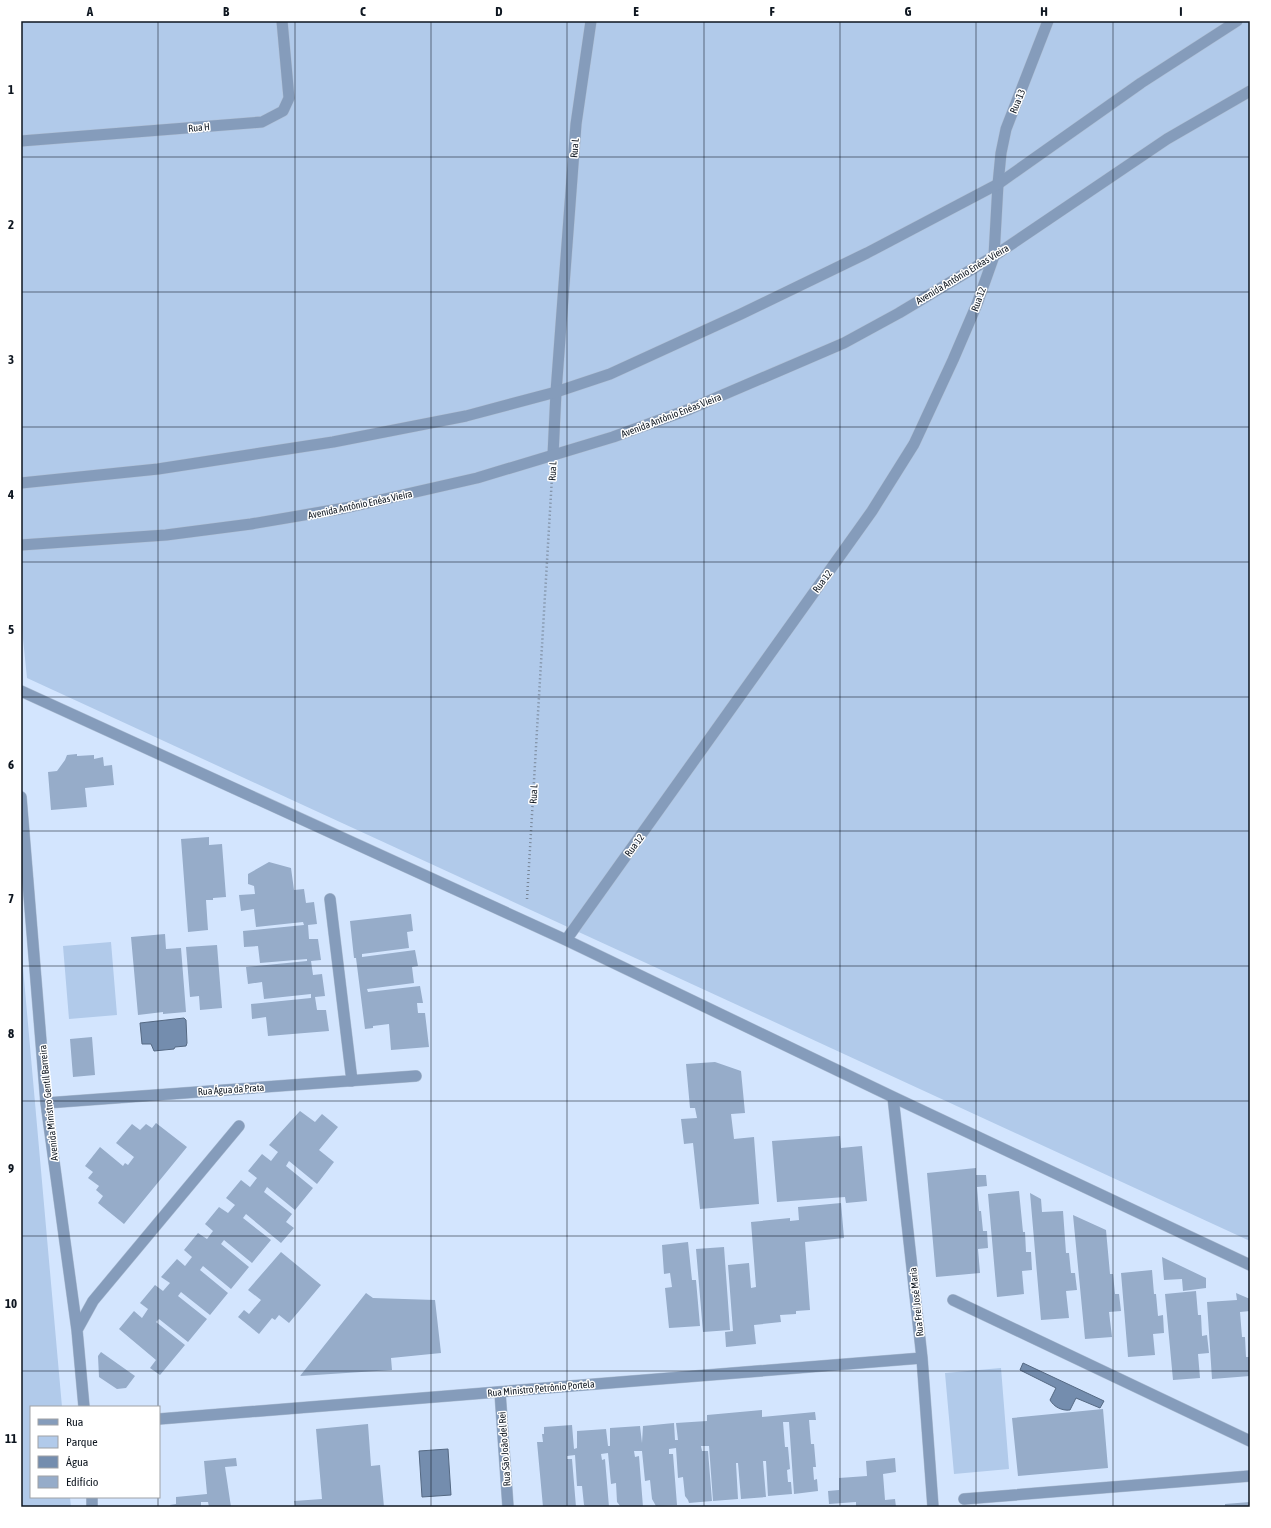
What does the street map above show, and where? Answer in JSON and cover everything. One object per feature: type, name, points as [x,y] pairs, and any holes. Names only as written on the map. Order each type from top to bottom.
[{"type":"street","name":"Rua H","points":[[21,141],[262,122],[273,117],[283,111],[289,98],[282,21]]},
{"type":"street","name":"Rua L","points":[[553,455],[556,392],[576,124],[591,21]]},
{"type":"street","name":"Rua 13","points":[[998,184],[1001,153],[1006,129],[1048,21]]},
{"type":"street","points":[[21,484],[158,469],[333,442],[466,416],[556,392],[610,374],[741,314],[867,253],[998,184],[1141,83],[1237,21]]},
{"type":"street","name":"Avenida Antônio Enéas Vieira","points":[[21,545],[166,535],[251,524],[345,508],[477,478],[613,437],[690,409],[844,343],[899,313],[994,256],[1167,139],[1250,91]]},
{"type":"street","name":"Rua 12","points":[[566,940],[876,505],[914,444],[977,304],[994,256],[998,184]]},
{"type":"street","points":[[21,691],[566,940],[893,1097],[1250,1265]]},
{"type":"street","name":"Avenida Ministro Gentil Barreira","points":[[21,797],[46,1103],[77,1330],[84,1406]]},
{"type":"street","points":[[330,899],[352,1081]]},
{"type":"street","name":"Rua Água da Prata","points":[[46,1103],[416,1076]]},
{"type":"street","name":"Rua Frei José Maria","points":[[893,1097],[922,1358],[933,1507]]},
{"type":"street","points":[[77,1330],[93,1301],[239,1126]]},
{"type":"street","points":[[953,1300],[1250,1441]]},
{"type":"street","name":"Rua Ministro Petrônio Portela","points":[[160,1419],[922,1358]]},
{"type":"street","name":"Rua São João del Rei","points":[[500,1392],[508,1507]]},
{"type":"street","points":[[964,1499],[1250,1476]]},
{"type":"path","name":"Rua L","points":[[526,922],[553,455]]},
{"type":"green space","points":[[21,21],[1250,21],[1250,1241],[27,678],[21,619]]},
{"type":"green space","points":[[111,942],[117,1015],[69,1019],[63,946]]},
{"type":"green space","points":[[21,945],[62,1406],[30,1406],[30,1498],[70,1498],[71,1507],[21,1507]]},
{"type":"green space","points":[[1001,1368],[1009,1469],[954,1474],[945,1373]]},
{"type":"water","points":[[184,1018],[186,1020],[186,1046],[154,1051],[151,1044],[142,1044],[140,1023]]},
{"type":"water","points":[[1023,1363],[1104,1401],[1100,1408],[1076,1398],[1070,1410],[1058,1408],[1050,1400],[1056,1388],[1020,1370]]},
{"type":"water","points":[[448,1449],[451,1495],[422,1497],[419,1451]]},
{"type":"building","points":[[77,754],[77,756],[94,755],[94,759],[103,757],[104,766],[112,765],[114,785],[85,788],[87,807],[51,810],[48,772],[57,771],[67,755]]},
{"type":"building","points":[[209,837],[209,845],[222,844],[226,897],[206,900],[208,930],[188,932],[181,839]]},
{"type":"building","points":[[269,862],[291,868],[294,890],[304,889],[306,903],[314,902],[317,924],[308,925],[309,939],[318,939],[321,960],[311,961],[313,975],[322,974],[325,996],[315,997],[317,1010],[326,1010],[329,1031],[268,1036],[266,1017],[252,1019],[251,1004],[311,998],[311,994],[264,999],[262,982],[248,984],[246,967],[307,961],[307,959],[260,963],[258,946],[244,947],[243,931],[304,925],[303,922],[256,927],[254,909],[241,911],[239,895],[255,894],[254,886],[248,884],[248,874]]},
{"type":"building","points":[[411,914],[413,931],[407,932],[409,948],[362,954],[362,957],[415,950],[418,966],[412,967],[414,983],[367,989],[368,992],[420,986],[423,1003],[417,1003],[418,1013],[425,1013],[429,1047],[391,1050],[389,1024],[373,1026],[373,1028],[365,1029],[350,921]]},
{"type":"building","points":[[165,934],[166,949],[181,948],[186,1012],[163,1014],[163,1012],[138,1015],[131,937]]},
{"type":"building","points":[[217,945],[222,1008],[200,1010],[199,996],[190,997],[186,947]]},
{"type":"building","points":[[92,1037],[95,1075],[73,1077],[70,1039]]},
{"type":"building","points":[[715,1062],[741,1071],[745,1113],[731,1114],[734,1139],[754,1137],[759,1204],[700,1209],[693,1143],[684,1144],[681,1119],[697,1118],[695,1108],[690,1108],[686,1064]]},
{"type":"building","points":[[300,1111],[315,1122],[322,1114],[338,1127],[319,1150],[334,1162],[317,1184],[289,1161],[286,1166],[313,1188],[295,1210],[267,1187],[264,1192],[292,1214],[286,1222],[294,1228],[281,1243],[246,1214],[243,1218],[271,1240],[252,1263],[224,1240],[221,1244],[249,1267],[231,1289],[203,1266],[200,1270],[228,1293],[210,1315],[181,1292],[178,1296],[207,1319],[188,1342],[159,1319],[156,1322],[185,1345],[160,1375],[150,1368],[156,1360],[119,1329],[134,1311],[142,1318],[148,1309],[140,1303],[155,1285],[163,1291],[170,1283],[161,1277],[177,1259],[185,1266],[192,1257],[184,1250],[198,1233],[207,1239],[213,1231],[205,1224],[219,1207],[228,1213],[235,1205],[226,1198],[241,1180],[250,1187],[257,1178],[248,1171],[262,1154],[271,1161],[278,1152],[269,1145]]},
{"type":"building","points":[[156,1123],[187,1147],[124,1224],[98,1203],[103,1196],[96,1190],[99,1186],[88,1178],[93,1172],[85,1166],[100,1147],[123,1166],[125,1163],[128,1165],[134,1157],[116,1143],[132,1124],[140,1130],[146,1124],[152,1128]]},
{"type":"building","points":[[840,1136],[841,1148],[862,1146],[867,1201],[846,1203],[845,1197],[777,1202],[772,1141]]},
{"type":"building","points":[[976,1168],[976,1175],[986,1175],[987,1186],[977,1187],[979,1211],[981,1211],[983,1231],[987,1231],[988,1248],[978,1249],[980,1273],[936,1277],[927,1173]]},
{"type":"building","points":[[1019,1191],[1023,1232],[1025,1232],[1026,1252],[1031,1252],[1032,1270],[1022,1271],[1024,1294],[997,1297],[988,1194]]},
{"type":"building","points":[[1030,1193],[1041,1199],[1042,1212],[1063,1211],[1066,1253],[1069,1253],[1071,1273],[1075,1273],[1077,1290],[1066,1291],[1069,1318],[1041,1320]]},
{"type":"building","points":[[841,1203],[844,1238],[805,1242],[810,1310],[796,1311],[796,1314],[780,1315],[781,1322],[754,1325],[756,1344],[726,1347],[725,1332],[733,1331],[728,1265],[749,1263],[751,1288],[756,1287],[751,1222],[790,1218],[790,1221],[799,1220],[798,1207]]},
{"type":"building","points":[[1073,1215],[1106,1230],[1110,1274],[1113,1274],[1115,1294],[1119,1294],[1121,1311],[1109,1312],[1112,1337],[1085,1339]]},
{"type":"building","points":[[688,1242],[692,1280],[696,1280],[700,1326],[669,1328],[665,1288],[672,1287],[670,1273],[664,1274],[662,1245]]},
{"type":"building","points":[[724,1247],[730,1330],[703,1332],[696,1249]]},
{"type":"building","points":[[281,1252],[321,1285],[289,1323],[279,1315],[275,1320],[272,1318],[259,1334],[238,1317],[244,1310],[249,1314],[261,1300],[248,1290]]},
{"type":"building","points":[[1162,1257],[1206,1278],[1206,1288],[1183,1291],[1182,1279],[1164,1280]]},
{"type":"building","points":[[1152,1270],[1158,1316],[1163,1315],[1164,1333],[1153,1334],[1155,1355],[1128,1357],[1121,1273]]},
{"type":"building","points":[[1196,1291],[1198,1315],[1201,1315],[1202,1336],[1207,1335],[1209,1353],[1198,1354],[1200,1378],[1173,1380],[1165,1294]]},
{"type":"building","points":[[366,1293],[373,1298],[435,1300],[441,1353],[391,1358],[392,1370],[300,1376]]},
{"type":"building","points":[[1236,1293],[1250,1299],[1250,1311],[1240,1312],[1242,1337],[1245,1337],[1246,1357],[1250,1357],[1250,1376],[1212,1379],[1207,1302],[1237,1300]]},
{"type":"building","points":[[101,1352],[135,1376],[126,1388],[117,1389],[99,1377],[98,1356]]},
{"type":"building","points":[[1103,1409],[1108,1468],[1018,1476],[1012,1418]]},
{"type":"building","points":[[762,1410],[762,1417],[815,1412],[816,1420],[809,1420],[811,1444],[814,1444],[816,1467],[813,1467],[814,1480],[817,1479],[818,1491],[794,1494],[789,1422],[783,1422],[785,1447],[788,1447],[790,1469],[787,1470],[788,1482],[791,1482],[792,1494],[768,1496],[766,1461],[763,1461],[766,1497],[741,1499],[738,1463],[736,1463],[738,1499],[713,1501],[709,1446],[701,1446],[702,1451],[708,1451],[712,1501],[689,1503],[685,1496],[683,1477],[678,1478],[676,1448],[669,1449],[669,1454],[673,1454],[677,1505],[656,1506],[652,1499],[650,1480],[645,1481],[642,1451],[634,1451],[635,1457],[639,1456],[643,1507],[621,1507],[617,1502],[616,1483],[611,1484],[608,1453],[601,1454],[602,1460],[605,1459],[609,1507],[587,1507],[584,1505],[582,1486],[577,1486],[575,1455],[567,1456],[567,1459],[572,1459],[576,1507],[543,1507],[537,1442],[543,1442],[542,1434],[544,1434],[544,1427],[572,1425],[574,1449],[577,1448],[577,1431],[606,1429],[608,1446],[610,1446],[610,1428],[640,1426],[642,1443],[643,1426],[674,1423],[675,1440],[678,1440],[676,1423],[707,1421],[707,1415]]},
{"type":"building","points":[[368,1424],[371,1466],[380,1465],[384,1507],[295,1507],[294,1501],[322,1499],[316,1429]]},
{"type":"building","points":[[236,1458],[237,1466],[225,1467],[231,1507],[209,1507],[208,1502],[201,1502],[201,1507],[171,1507],[170,1505],[176,1504],[176,1497],[207,1494],[204,1461]]},
{"type":"building","points":[[895,1458],[896,1472],[883,1474],[885,1500],[895,1499],[896,1507],[856,1507],[856,1502],[829,1504],[828,1491],[839,1490],[839,1478],[867,1476],[866,1461]]},
{"type":"building","points":[[1250,1502],[1250,1507],[1225,1507],[1225,1504]]}]
